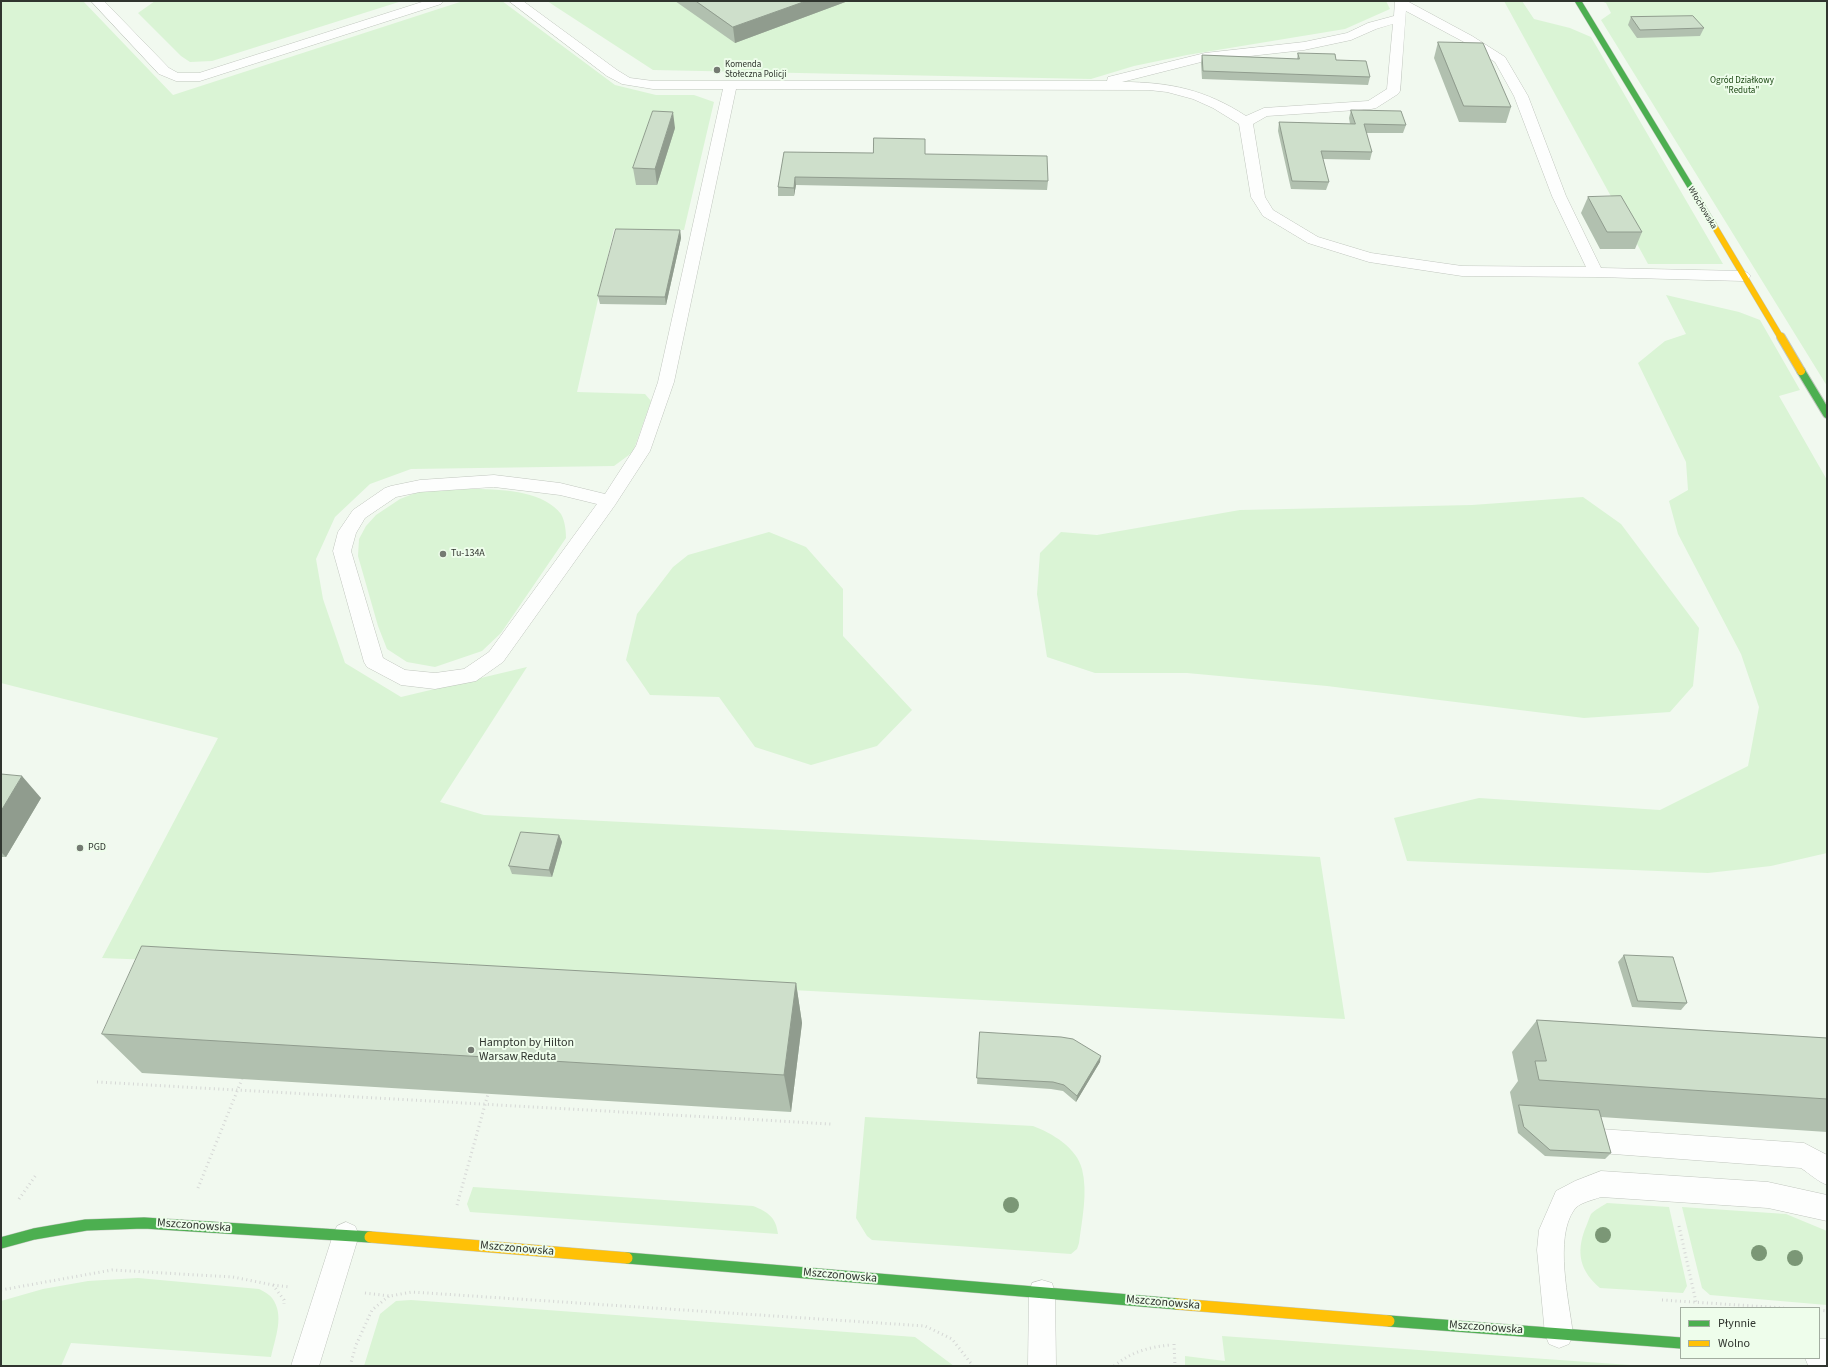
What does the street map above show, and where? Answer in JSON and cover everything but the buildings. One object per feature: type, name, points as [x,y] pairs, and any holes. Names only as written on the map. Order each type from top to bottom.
[{"type":"street","name":"Włochowska","points":[[1578,1],[1827,414]]},
{"type":"street","name":"Mszczonowska","points":[[1,1243],[34,1234],[86,1225],[144,1223],[346,1235],[1042,1293],[1680,1343]]},
{"type":"lane","points":[[97,1],[164,71],[176,77],[200,78],[437,1]]},
{"type":"lane","points":[[515,1],[612,73],[627,80],[653,85],[1096,85],[1167,88],[1204,98],[1224,107],[1246,122],[1258,198],[1268,213],[1313,240],[1369,256],[1462,271],[1596,272],[1743,276]]},
{"type":"lane","points":[[1096,85],[1205,57],[1304,46],[1351,36],[1372,26],[1401,8]]},
{"type":"lane","points":[[1401,8],[1468,39],[1500,60],[1520,96],[1559,196],[1596,272]]},
{"type":"lane","points":[[1246,122],[1264,112],[1371,106],[1393,91],[1401,8]]},
{"type":"lane","points":[[609,501],[560,489],[494,481],[420,486],[391,492],[359,514],[347,532],[342,551],[374,662],[401,677],[435,681],[469,676],[496,657],[609,501],[644,447],[666,382],[730,86]]},
{"type":"lane","points":[[1600,1141],[1804,1156],[1820,1165],[1827,1172]]},
{"type":"lane","points":[[1559,1334],[1550,1250],[1552,1230],[1565,1200],[1584,1190],[1601,1184],[1768,1195],[1827,1208]]},
{"type":"lane","points":[[305,1366],[346,1235]]},
{"type":"lane","points":[[1042,1293],[1042,1366]]},
{"type":"path","points":[[196,1194],[242,1080]]},
{"type":"path","points":[[97,1082],[832,1124]]},
{"type":"path","points":[[455,1211],[488,1094]]},
{"type":"path","points":[[15,1204],[36,1175]]},
{"type":"path","points":[[1682,1190],[1674,1206],[1696,1302]]},
{"type":"path","points":[[1,1290],[112,1270],[156,1271],[233,1277],[273,1285],[284,1300],[285,1308]]},
{"type":"path","points":[[350,1366],[356,1345],[372,1310],[390,1296],[412,1292],[924,1326],[952,1339],[973,1366]]},
{"type":"path","points":[[1114,1366],[1122,1358],[1149,1347],[1174,1344],[1180,1345]]},
{"type":"path","points":[[1174,1344],[1175,1366]]},
{"type":"green space","points":[[1,1],[83,1],[173,95],[463,1],[502,1],[615,85],[656,95],[694,95],[714,102],[684,230],[614,229],[577,392],[645,394],[651,401],[633,452],[614,466],[411,469],[370,484],[335,517],[316,559],[323,599],[345,663],[401,697],[527,667],[440,802],[484,815],[1320,857],[1345,1019],[448,972],[102,958],[218,738],[1,683]]},
{"type":"green space","points":[[155,1],[402,1],[212,61],[190,62],[181,56],[138,13]]},
{"type":"green space","points":[[547,1],[1386,1],[1390,9],[1345,29],[1187,55],[1134,66],[1091,79],[653,70]]},
{"type":"green space","points":[[1504,1],[1522,1],[1534,19],[1570,28],[1591,37],[1723,264],[1648,264]]},
{"type":"green space","name":"Ogród Działkowy \"Reduta\"","points":[[1601,1],[1827,1],[1827,386],[1601,20],[1611,13],[1606,3]]},
{"type":"green space","points":[[1666,295],[1739,312],[1760,320],[1800,390],[1779,396],[1827,480],[1827,853],[1771,866],[1708,873],[1407,861],[1394,818],[1479,798],[1660,810],[1748,766],[1759,707],[1741,654],[1678,534],[1669,501],[1688,490],[1686,462],[1638,363],[1665,341],[1686,334]]},
{"type":"green space","points":[[423,490],[497,490],[535,496],[550,503],[561,514],[566,532],[566,538],[501,633],[482,651],[435,667],[407,662],[387,649],[378,626],[358,556],[359,539],[366,526],[376,515],[400,499]]},
{"type":"green space","points":[[1583,497],[1621,524],[1699,628],[1693,686],[1670,712],[1584,718],[1327,686],[1187,673],[1095,673],[1047,657],[1037,594],[1040,553],[1061,532],[1097,535],[1240,510],[1472,505]]},
{"type":"green space","points":[[769,532],[806,547],[843,589],[843,636],[912,710],[877,746],[811,765],[755,747],[719,697],[650,695],[626,660],[637,614],[673,567],[688,555]]},
{"type":"green space","points":[[865,1117],[1033,1126],[1056,1137],[1075,1154],[1082,1169],[1084,1178],[1083,1215],[1077,1249],[1071,1254],[872,1240],[867,1236],[856,1218]]},
{"type":"green space","points":[[473,1187],[753,1206],[767,1213],[773,1219],[778,1234],[470,1212],[467,1204]]},
{"type":"green space","points":[[1607,1203],[1669,1207],[1687,1286],[1683,1293],[1600,1288],[1593,1282],[1584,1268],[1582,1261],[1582,1238],[1591,1214]]},
{"type":"green space","points":[[1682,1207],[1786,1214],[1827,1231],[1827,1305],[1710,1295],[1702,1288]]},
{"type":"green space","points":[[138,1278],[259,1289],[272,1298],[278,1312],[277,1334],[271,1357],[71,1343],[61,1366],[1,1366],[1,1301],[43,1289],[88,1281]]},
{"type":"green space","points":[[411,1300],[915,1337],[954,1366],[364,1366],[380,1314],[396,1301]]},
{"type":"green space","points":[[1222,1336],[1644,1366],[1185,1366],[1185,1356],[1225,1361]]},
{"type":"traffic: fast","points":[[1578,1],[1713,224]]},
{"type":"traffic: fast","points":[[1801,371],[1827,414]]},
{"type":"traffic: fast","points":[[1,1243],[34,1234],[86,1225],[144,1223],[370,1237]]},
{"type":"traffic: fast","points":[[627,1258],[1177,1304]]},
{"type":"traffic: fast","points":[[1389,1321],[1680,1343]]},
{"type":"traffic: slow","points":[[1713,224],[1801,371]]},
{"type":"traffic: slow","points":[[370,1237],[627,1258]]},
{"type":"traffic: slow","points":[[1177,1304],[1389,1321]]},
{"type":"place","name":"Komenda Stołeczna Policji","points":[[717,70]]},
{"type":"place","name":"Tu-134A","points":[[443,554]]},
{"type":"place","name":"PGD","points":[[80,848]]},
{"type":"place","name":"Hampton by Hilton Warsaw Reduta","points":[[471,1050]]}]
